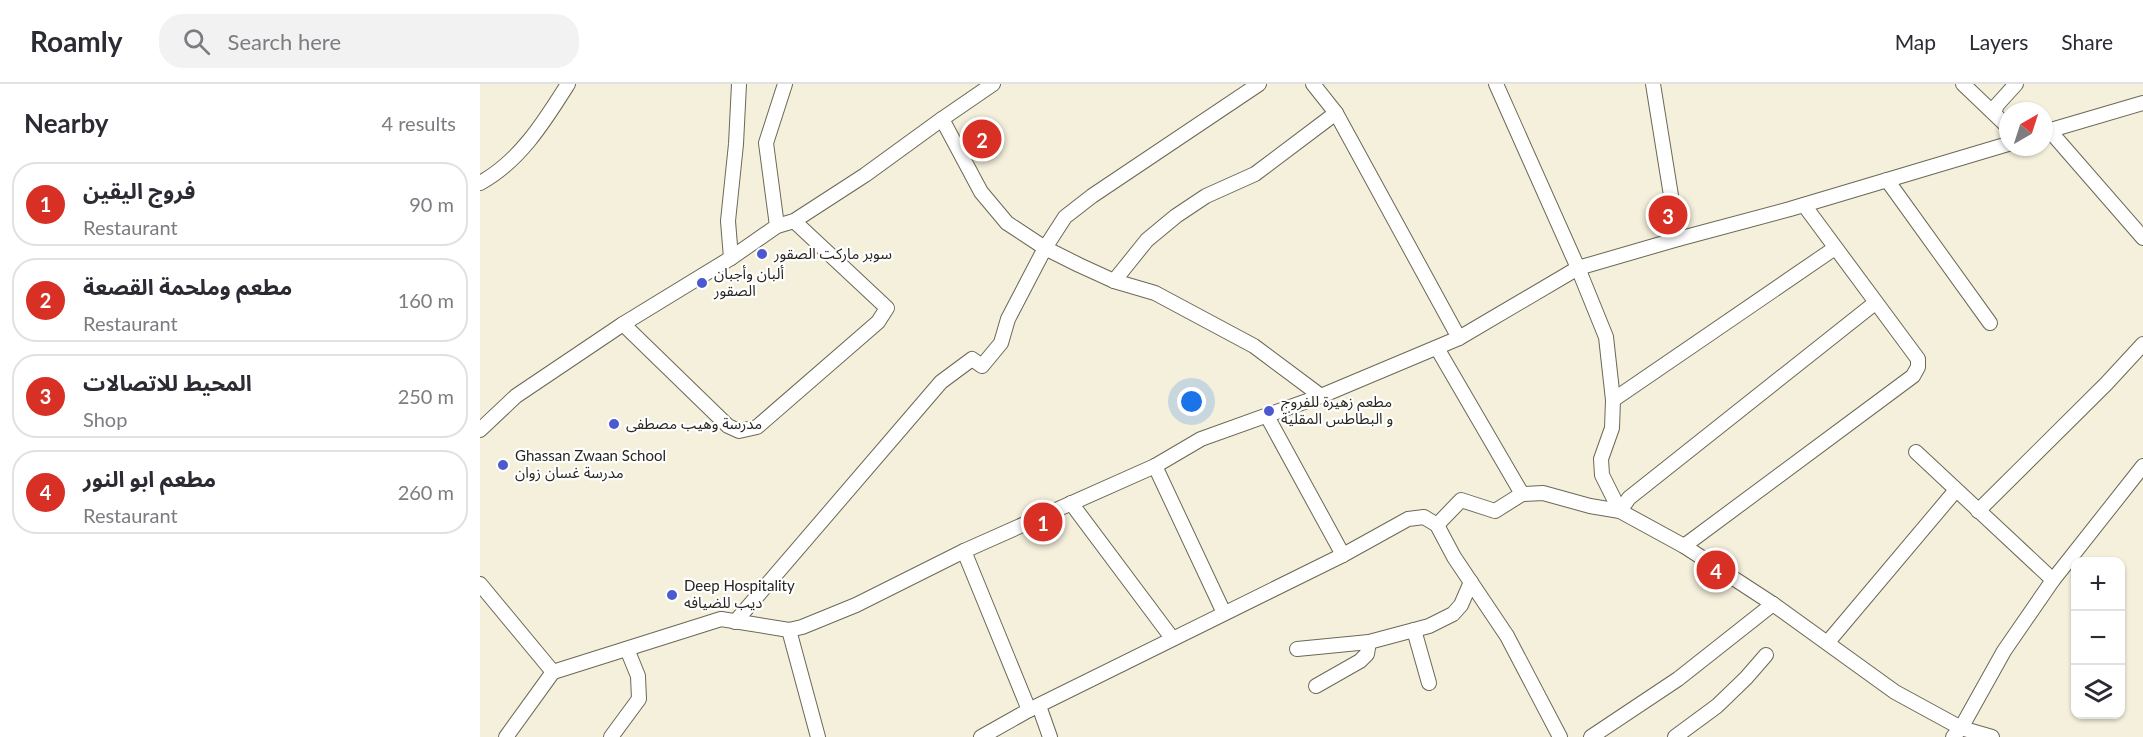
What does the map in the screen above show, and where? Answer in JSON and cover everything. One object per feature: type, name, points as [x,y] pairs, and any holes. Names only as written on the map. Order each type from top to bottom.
[{"type":"street","points":[[480,183],[499,172],[539,130],[568,84]]},
{"type":"street","points":[[731,258],[728,221],[740,84]]},
{"type":"street","points":[[777,226],[766,143],[785,84]]},
{"type":"street","points":[[480,430],[516,396],[623,324],[731,258],[777,226],[794,221],[865,175],[993,84]]},
{"type":"street","points":[[735,622],[941,382],[972,359],[982,366],[1001,343],[1008,319],[1045,248],[1065,217],[1092,195],[1259,84]]},
{"type":"street","points":[[1313,84],[1336,113],[1458,338]]},
{"type":"street","points":[[1497,84],[1578,268],[1605,337],[1613,400],[1612,428],[1601,459],[1602,475],[1620,511]]},
{"type":"street","points":[[1653,84],[1678,239]]},
{"type":"street","points":[[1963,84],[1999,118]]},
{"type":"street","points":[[1994,113],[1997,105],[2016,84]]},
{"type":"street","points":[[2053,129],[2143,103]]},
{"type":"street","points":[[1114,281],[1147,240],[1176,216],[1206,196],[1256,174],[1336,113]]},
{"type":"street","points":[[942,119],[981,192],[1007,224],[1045,248],[1114,281],[1155,293],[1254,345],[1321,396]]},
{"type":"street","points":[[2053,138],[2143,238]]},
{"type":"street","points":[[506,737],[553,672],[721,619],[789,630],[802,627],[856,606],[964,551],[1155,466],[1201,439],[1321,396],[1437,348],[1578,268],[1804,205],[1999,147]]},
{"type":"street","points":[[1887,180],[1990,323]]},
{"type":"street","points":[[1684,546],[1913,376],[1918,367],[1918,359],[1804,205]]},
{"type":"street","points":[[623,324],[728,426],[739,431],[757,427],[878,322],[887,308],[794,221]]},
{"type":"street","points":[[1613,400],[1835,248]]},
{"type":"street","points":[[1620,511],[1629,498],[1875,303]]},
{"type":"street","points":[[1978,511],[2143,344]]},
{"type":"street","points":[[1437,348],[1522,494]]},
{"type":"street","points":[[1267,416],[1342,555]]},
{"type":"street","points":[[1916,452],[2053,580]]},
{"type":"street","points":[[1155,466],[1224,613]]},
{"type":"street","points":[[1957,732],[2004,651],[2053,580],[2143,466]]},
{"type":"street","points":[[1828,642],[1956,490]]},
{"type":"street","points":[[1437,525],[1461,500],[1495,511],[1522,494],[1543,492],[1590,506],[1620,511],[1684,546],[1773,604],[1895,692],[1957,732],[1992,737]]},
{"type":"street","points":[[1071,503],[1172,638]]},
{"type":"street","points":[[981,737],[1172,638],[1342,555],[1408,519],[1425,517],[1437,525],[1454,557],[1507,636],[1560,737]]},
{"type":"street","points":[[964,551],[1034,708],[1050,737]]},
{"type":"street","points":[[1297,649],[1369,642],[1429,626],[1453,614],[1461,605],[1471,582]]},
{"type":"street","points":[[480,584],[553,672]]},
{"type":"street","points":[[1591,737],[1678,679],[1773,604]]},
{"type":"street","points":[[789,630],[818,737]]},
{"type":"street","points":[[1414,630],[1429,683]]},
{"type":"street","points":[[1316,686],[1360,661],[1366,654],[1369,642]]},
{"type":"street","points":[[611,737],[639,699],[638,676],[627,649]]},
{"type":"street","points":[[1675,737],[1717,706],[1766,655]]},
{"type":"place","name":"مطعم وملحمة القصعة","points":[[982,139]]},
{"type":"place","name":"المحيط للاتصالات","points":[[1668,215]]},
{"type":"place","name":"سوبر ماركت الصقور","points":[[762,254]]},
{"type":"place","name":"ألبان وأجبان الصقور","points":[[702,283]]},
{"type":"place","name":"مطعم زهيرة للفروج و البطاطس المقلية","points":[[1269,411]]},
{"type":"place","name":"مدرسة وهيب مصطفى","points":[[614,424]]},
{"type":"place","name":"Ghassan Zwaan School مدرسة غسان زوان","points":[[503,465]]},
{"type":"place","name":"فروج اليقين","points":[[1043,522]]},
{"type":"place","name":"مطعم ابو النور","points":[[1716,570]]},
{"type":"place","name":"Deep Hospitality ديب للضيافه","points":[[672,595]]}]
